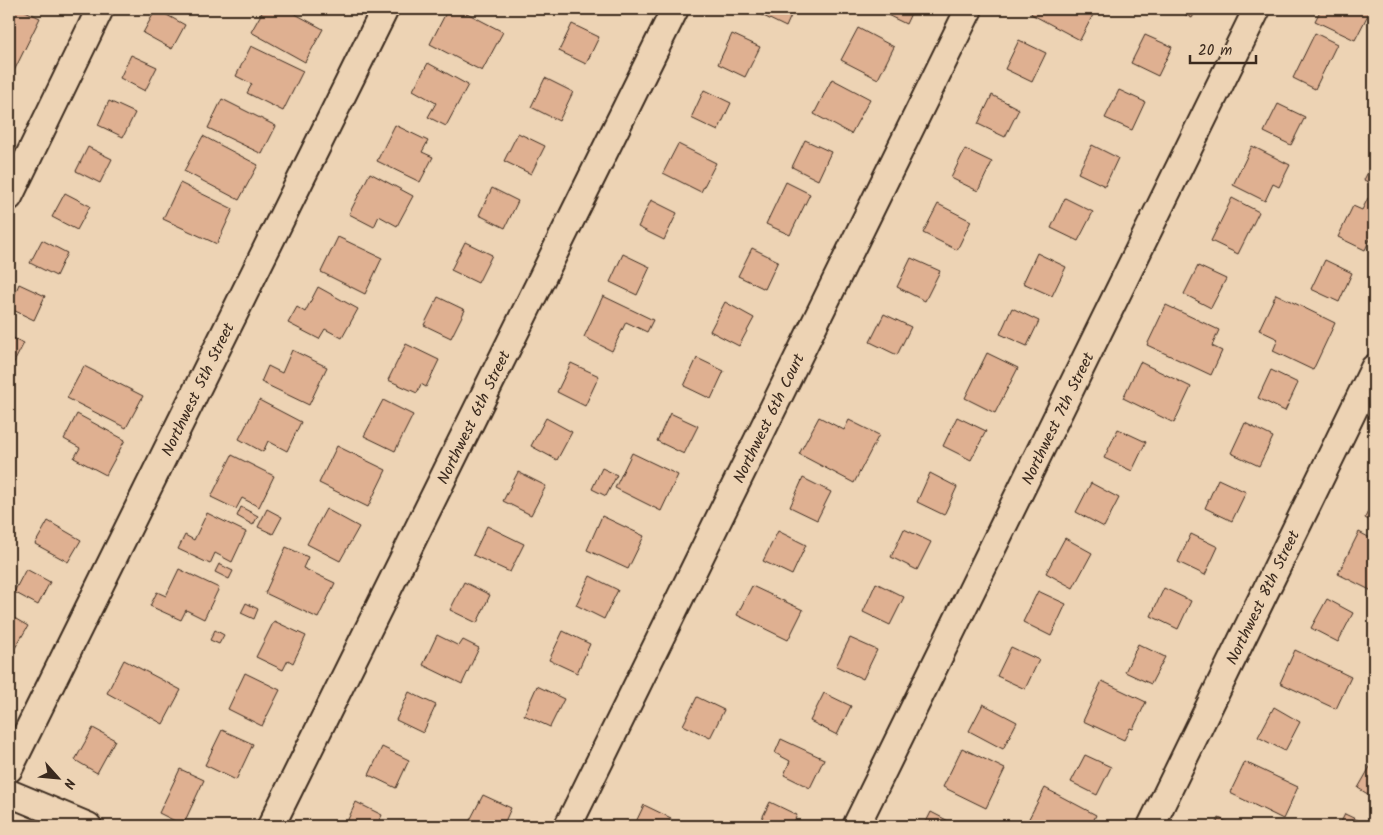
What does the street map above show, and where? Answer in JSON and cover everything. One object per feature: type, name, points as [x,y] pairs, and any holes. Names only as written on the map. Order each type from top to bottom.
[{"type":"street","points":[[9,197],[100,9]]},
{"type":"street","name":"Northwest 5th Street","points":[[9,769],[385,9]]},
{"type":"street","name":"Northwest 6th Street","points":[[271,826],[675,9]]},
{"type":"street","name":"Northwest 6th Court","points":[[568,826],[969,9]]},
{"type":"street","name":"Northwest 7th Street","points":[[856,826],[1257,9]]},
{"type":"street","name":"Northwest 8th Street","points":[[1151,826],[1374,368]]},
{"type":"street","points":[[9,793],[88,826]]},
{"type":"building","points":[[10,9],[21,9],[40,18],[14,71],[9,68]]},
{"type":"building","points":[[156,9],[185,25],[172,49],[143,33]]},
{"type":"building","points":[[264,9],[286,9],[323,29],[305,62],[251,32]]},
{"type":"building","points":[[448,9],[459,9],[503,32],[482,71],[430,44]]},
{"type":"building","points":[[749,9],[794,9],[786,27]]},
{"type":"building","points":[[875,9],[913,9],[906,24]]},
{"type":"building","points":[[1034,9],[1091,9],[1095,11],[1080,40],[1031,14]]},
{"type":"building","points":[[1174,9],[1197,9],[1192,18]]},
{"type":"building","points":[[1321,9],[1371,9],[1355,40],[1315,21]]},
{"type":"building","points":[[572,24],[599,37],[586,64],[559,51]]},
{"type":"building","points":[[858,28],[894,47],[878,79],[841,60]]},
{"type":"building","points":[[1315,33],[1337,44],[1315,89],[1293,78]]},
{"type":"building","points":[[732,34],[760,47],[745,77],[718,64]]},
{"type":"building","points":[[1145,35],[1172,47],[1158,76],[1131,63]]},
{"type":"building","points":[[1019,40],[1046,53],[1032,82],[1005,69]]},
{"type":"building","points":[[251,46],[303,71],[283,111],[247,93],[252,84],[236,76]]},
{"type":"building","points":[[131,55],[157,67],[145,91],[120,78]]},
{"type":"building","points":[[428,63],[468,85],[446,126],[428,117],[436,103],[413,90]]},
{"type":"building","points":[[545,78],[573,92],[559,121],[531,107]]},
{"type":"building","points":[[832,79],[870,99],[851,134],[814,114]]},
{"type":"building","points":[[704,90],[731,103],[718,131],[691,118]]},
{"type":"building","points":[[1119,90],[1145,102],[1132,130],[1105,118]]},
{"type":"building","points":[[992,95],[1019,109],[1005,137],[978,124]]},
{"type":"building","points":[[222,99],[276,126],[262,154],[208,128]]},
{"type":"building","points":[[109,101],[135,113],[123,137],[98,125]]},
{"type":"building","points":[[1278,104],[1305,117],[1291,145],[1264,132]]},
{"type":"building","points":[[395,125],[428,141],[422,152],[433,157],[420,182],[377,161]]},
{"type":"building","points":[[518,133],[545,146],[531,174],[504,161]]},
{"type":"building","points":[[203,136],[258,165],[239,200],[184,171]]},
{"type":"building","points":[[805,140],[831,152],[818,180],[792,167]]},
{"type":"building","points":[[678,144],[716,163],[701,192],[663,173]]},
{"type":"building","points":[[1092,145],[1118,158],[1105,186],[1078,173]]},
{"type":"building","points":[[1252,146],[1290,165],[1279,187],[1273,184],[1265,201],[1233,185]]},
{"type":"building","points":[[88,147],[112,159],[100,183],[76,171]]},
{"type":"building","points":[[965,149],[992,162],[978,191],[951,178]]},
{"type":"building","points":[[1374,160],[1374,185],[1364,180]]},
{"type":"building","points":[[370,173],[413,196],[397,226],[379,216],[374,227],[349,214]]},
{"type":"building","points":[[786,182],[810,194],[790,235],[766,224]]},
{"type":"building","points":[[180,183],[233,209],[217,244],[163,219]]},
{"type":"building","points":[[492,188],[518,201],[505,228],[479,215]]},
{"type":"building","points":[[65,193],[90,206],[77,230],[52,217]]},
{"type":"building","points":[[1065,198],[1093,212],[1078,241],[1051,228]]},
{"type":"building","points":[[1232,198],[1259,212],[1238,254],[1211,241]]},
{"type":"building","points":[[1368,198],[1374,200],[1374,231],[1365,250],[1338,237],[1353,206],[1362,210]]},
{"type":"building","points":[[651,200],[677,213],[664,240],[638,227]]},
{"type":"building","points":[[938,204],[971,221],[957,250],[923,233]]},
{"type":"building","points":[[338,237],[382,258],[365,294],[321,272]]},
{"type":"building","points":[[42,240],[67,253],[56,276],[30,263]]},
{"type":"building","points":[[465,242],[492,255],[478,283],[451,270]]},
{"type":"building","points":[[752,248],[778,261],[765,289],[738,276]]},
{"type":"building","points":[[1037,253],[1066,267],[1052,296],[1023,283]]},
{"type":"building","points":[[623,254],[650,267],[637,295],[610,282]]},
{"type":"building","points":[[911,258],[940,271],[925,301],[897,287]]},
{"type":"building","points":[[1325,260],[1352,273],[1339,302],[1311,289]]},
{"type":"building","points":[[1198,266],[1226,279],[1211,308],[1184,294]]},
{"type":"building","points":[[19,284],[45,296],[34,320],[9,308]]},
{"type":"building","points":[[318,287],[358,309],[342,338],[325,329],[319,339],[288,323],[297,307],[305,312]]},
{"type":"building","points":[[1276,294],[1335,323],[1313,370],[1273,351],[1278,339],[1259,330]]},
{"type":"building","points":[[603,296],[653,320],[647,332],[626,322],[612,351],[584,337]]},
{"type":"building","points":[[438,297],[465,310],[451,338],[424,325]]},
{"type":"building","points":[[725,302],[754,318],[739,346],[710,331]]},
{"type":"building","points":[[1166,305],[1219,330],[1212,346],[1222,351],[1211,375],[1147,345]]},
{"type":"building","points":[[1012,308],[1039,321],[1027,346],[1000,334]]},
{"type":"building","points":[[884,314],[911,327],[897,355],[870,342]]},
{"type":"building","points":[[9,336],[24,343],[11,368],[9,367]]},
{"type":"building","points":[[406,344],[439,360],[426,387],[421,384],[417,393],[388,380]]},
{"type":"building","points":[[292,350],[327,367],[309,405],[261,382],[268,366],[282,373]]},
{"type":"building","points":[[987,353],[1018,368],[995,413],[965,398]]},
{"type":"building","points":[[697,358],[724,371],[711,399],[684,386]]},
{"type":"building","points":[[1140,362],[1191,387],[1174,423],[1123,398]]},
{"type":"building","points":[[571,363],[599,376],[585,406],[557,392]]},
{"type":"building","points":[[84,366],[143,396],[126,428],[67,398]]},
{"type":"building","points":[[1271,370],[1298,383],[1285,411],[1258,398]]},
{"type":"building","points":[[259,400],[301,422],[287,451],[268,441],[263,452],[239,439]]},
{"type":"building","points":[[383,400],[413,415],[395,451],[364,436]]},
{"type":"building","points":[[670,413],[698,426],[684,454],[657,441]]},
{"type":"building","points":[[77,414],[125,440],[106,475],[74,458],[80,448],[64,439]]},
{"type":"building","points":[[819,417],[844,430],[849,420],[879,435],[854,483],[799,454]]},
{"type":"building","points":[[957,417],[986,431],[971,460],[943,446]]},
{"type":"building","points":[[546,418],[572,432],[557,460],[531,446]]},
{"type":"building","points":[[1245,423],[1273,437],[1259,466],[1231,453]]},
{"type":"building","points":[[1118,429],[1146,442],[1132,471],[1104,458]]},
{"type":"building","points":[[337,446],[386,470],[368,507],[319,483]]},
{"type":"building","points":[[632,453],[678,475],[661,511],[615,488]]},
{"type":"building","points":[[232,455],[274,476],[259,507],[242,498],[236,509],[211,497]]},
{"type":"building","points":[[602,468],[617,475],[606,496],[592,489]]},
{"type":"building","points":[[518,472],[546,486],[531,515],[503,501]]},
{"type":"building","points":[[930,473],[957,487],[944,515],[917,502]]},
{"type":"building","points":[[803,478],[831,492],[817,520],[790,507]]},
{"type":"building","points":[[1218,479],[1246,492],[1232,521],[1205,508]]},
{"type":"building","points":[[1091,483],[1119,498],[1104,527],[1076,512]]},
{"type":"building","points":[[1374,498],[1374,523],[1365,518]]},
{"type":"building","points":[[241,507],[258,516],[253,525],[237,516]]},
{"type":"building","points":[[267,509],[282,517],[273,534],[258,527]]},
{"type":"building","points":[[326,509],[359,527],[340,561],[307,544]]},
{"type":"building","points":[[207,513],[246,532],[232,562],[215,553],[210,564],[178,549],[185,535],[194,540]]},
{"type":"building","points":[[602,516],[644,536],[628,569],[587,550]]},
{"type":"building","points":[[48,521],[81,540],[68,562],[35,544]]},
{"type":"building","points":[[487,526],[524,544],[510,572],[473,555]]},
{"type":"building","points":[[904,529],[931,542],[917,570],[891,557]]},
{"type":"building","points":[[778,531],[806,545],[792,575],[763,561]]},
{"type":"building","points":[[1359,532],[1374,540],[1374,592],[1338,574]]},
{"type":"building","points":[[1191,534],[1218,547],[1205,575],[1178,562]]},
{"type":"building","points":[[1065,538],[1092,553],[1073,588],[1046,573]]},
{"type":"building","points":[[286,547],[308,557],[303,568],[335,583],[318,618],[265,593]]},
{"type":"building","points":[[219,564],[233,571],[229,579],[215,572]]},
{"type":"building","points":[[26,569],[50,582],[38,605],[14,592]]},
{"type":"building","points":[[179,569],[219,588],[204,619],[186,610],[181,620],[150,606],[157,592],[166,596]]},
{"type":"building","points":[[590,576],[618,590],[604,619],[576,605]]},
{"type":"building","points":[[464,582],[490,595],[477,623],[450,610]]},
{"type":"building","points":[[876,583],[904,597],[890,625],[863,612]]},
{"type":"building","points":[[752,586],[803,610],[788,640],[737,615]]},
{"type":"building","points":[[1164,588],[1191,601],[1178,629],[1151,616]]},
{"type":"building","points":[[1038,591],[1066,604],[1051,636],[1023,622]]},
{"type":"building","points":[[1327,599],[1353,613],[1338,642],[1311,628]]},
{"type":"building","points":[[246,603],[258,609],[254,619],[241,613]]},
{"type":"building","points":[[9,615],[28,626],[15,648],[9,645]]},
{"type":"building","points":[[274,621],[306,636],[293,663],[288,660],[283,670],[256,657]]},
{"type":"building","points":[[215,630],[224,635],[219,644],[210,640]]},
{"type":"building","points":[[563,631],[590,644],[577,673],[549,660]]},
{"type":"building","points":[[437,635],[459,646],[463,640],[479,648],[462,684],[423,665]]},
{"type":"building","points":[[850,638],[877,650],[863,679],[836,666]]},
{"type":"building","points":[[1138,644],[1165,657],[1151,684],[1125,672]]},
{"type":"building","points":[[1011,647],[1039,660],[1025,689],[997,676]]},
{"type":"building","points":[[1295,650],[1351,677],[1336,709],[1280,683]]},
{"type":"building","points":[[124,660],[181,690],[163,724],[107,693]]},
{"type":"building","points":[[245,673],[280,690],[262,726],[228,709]]},
{"type":"building","points":[[1102,681],[1146,702],[1133,729],[1130,728],[1124,740],[1083,721]]},
{"type":"building","points":[[537,686],[564,699],[550,727],[524,715]]},
{"type":"building","points":[[409,692],[436,705],[423,733],[396,720]]},
{"type":"building","points":[[824,693],[851,706],[837,735],[810,721]]},
{"type":"building","points":[[697,697],[724,710],[710,738],[683,725]]},
{"type":"building","points":[[983,704],[1017,722],[1003,749],[969,731]]},
{"type":"building","points":[[1274,707],[1300,722],[1285,751],[1258,737]]},
{"type":"building","points":[[93,728],[115,740],[97,773],[75,760]]},
{"type":"building","points":[[222,730],[253,744],[236,780],[205,765]]},
{"type":"building","points":[[781,739],[824,759],[810,788],[784,775],[790,761],[775,753]]},
{"type":"building","points":[[382,747],[409,760],[396,788],[369,775]]},
{"type":"building","points":[[962,748],[1005,769],[986,808],[943,787]]},
{"type":"building","points":[[1085,755],[1111,767],[1097,795],[1071,782]]},
{"type":"building","points":[[1374,760],[1374,798],[1358,788]]},
{"type":"building","points":[[1245,762],[1298,787],[1283,819],[1230,793]]},
{"type":"building","points":[[180,769],[204,780],[183,825],[159,813]]},
{"type":"building","points":[[1045,788],[1096,815],[1091,826],[1025,826]]},
{"type":"building","points":[[483,795],[511,808],[503,826],[473,826],[468,824]]},
{"type":"building","points":[[356,802],[382,815],[377,826],[345,826]]},
{"type":"building","points":[[770,802],[797,815],[792,826],[758,826]]},
{"type":"building","points":[[644,805],[671,818],[667,826],[634,826]]},
{"type":"building","points":[[931,812],[958,826],[924,826]]},
{"type":"building","points":[[1345,814],[1370,826],[1339,826]]},
{"type":"building","points":[[1219,818],[1235,826],[1215,826]]}]
